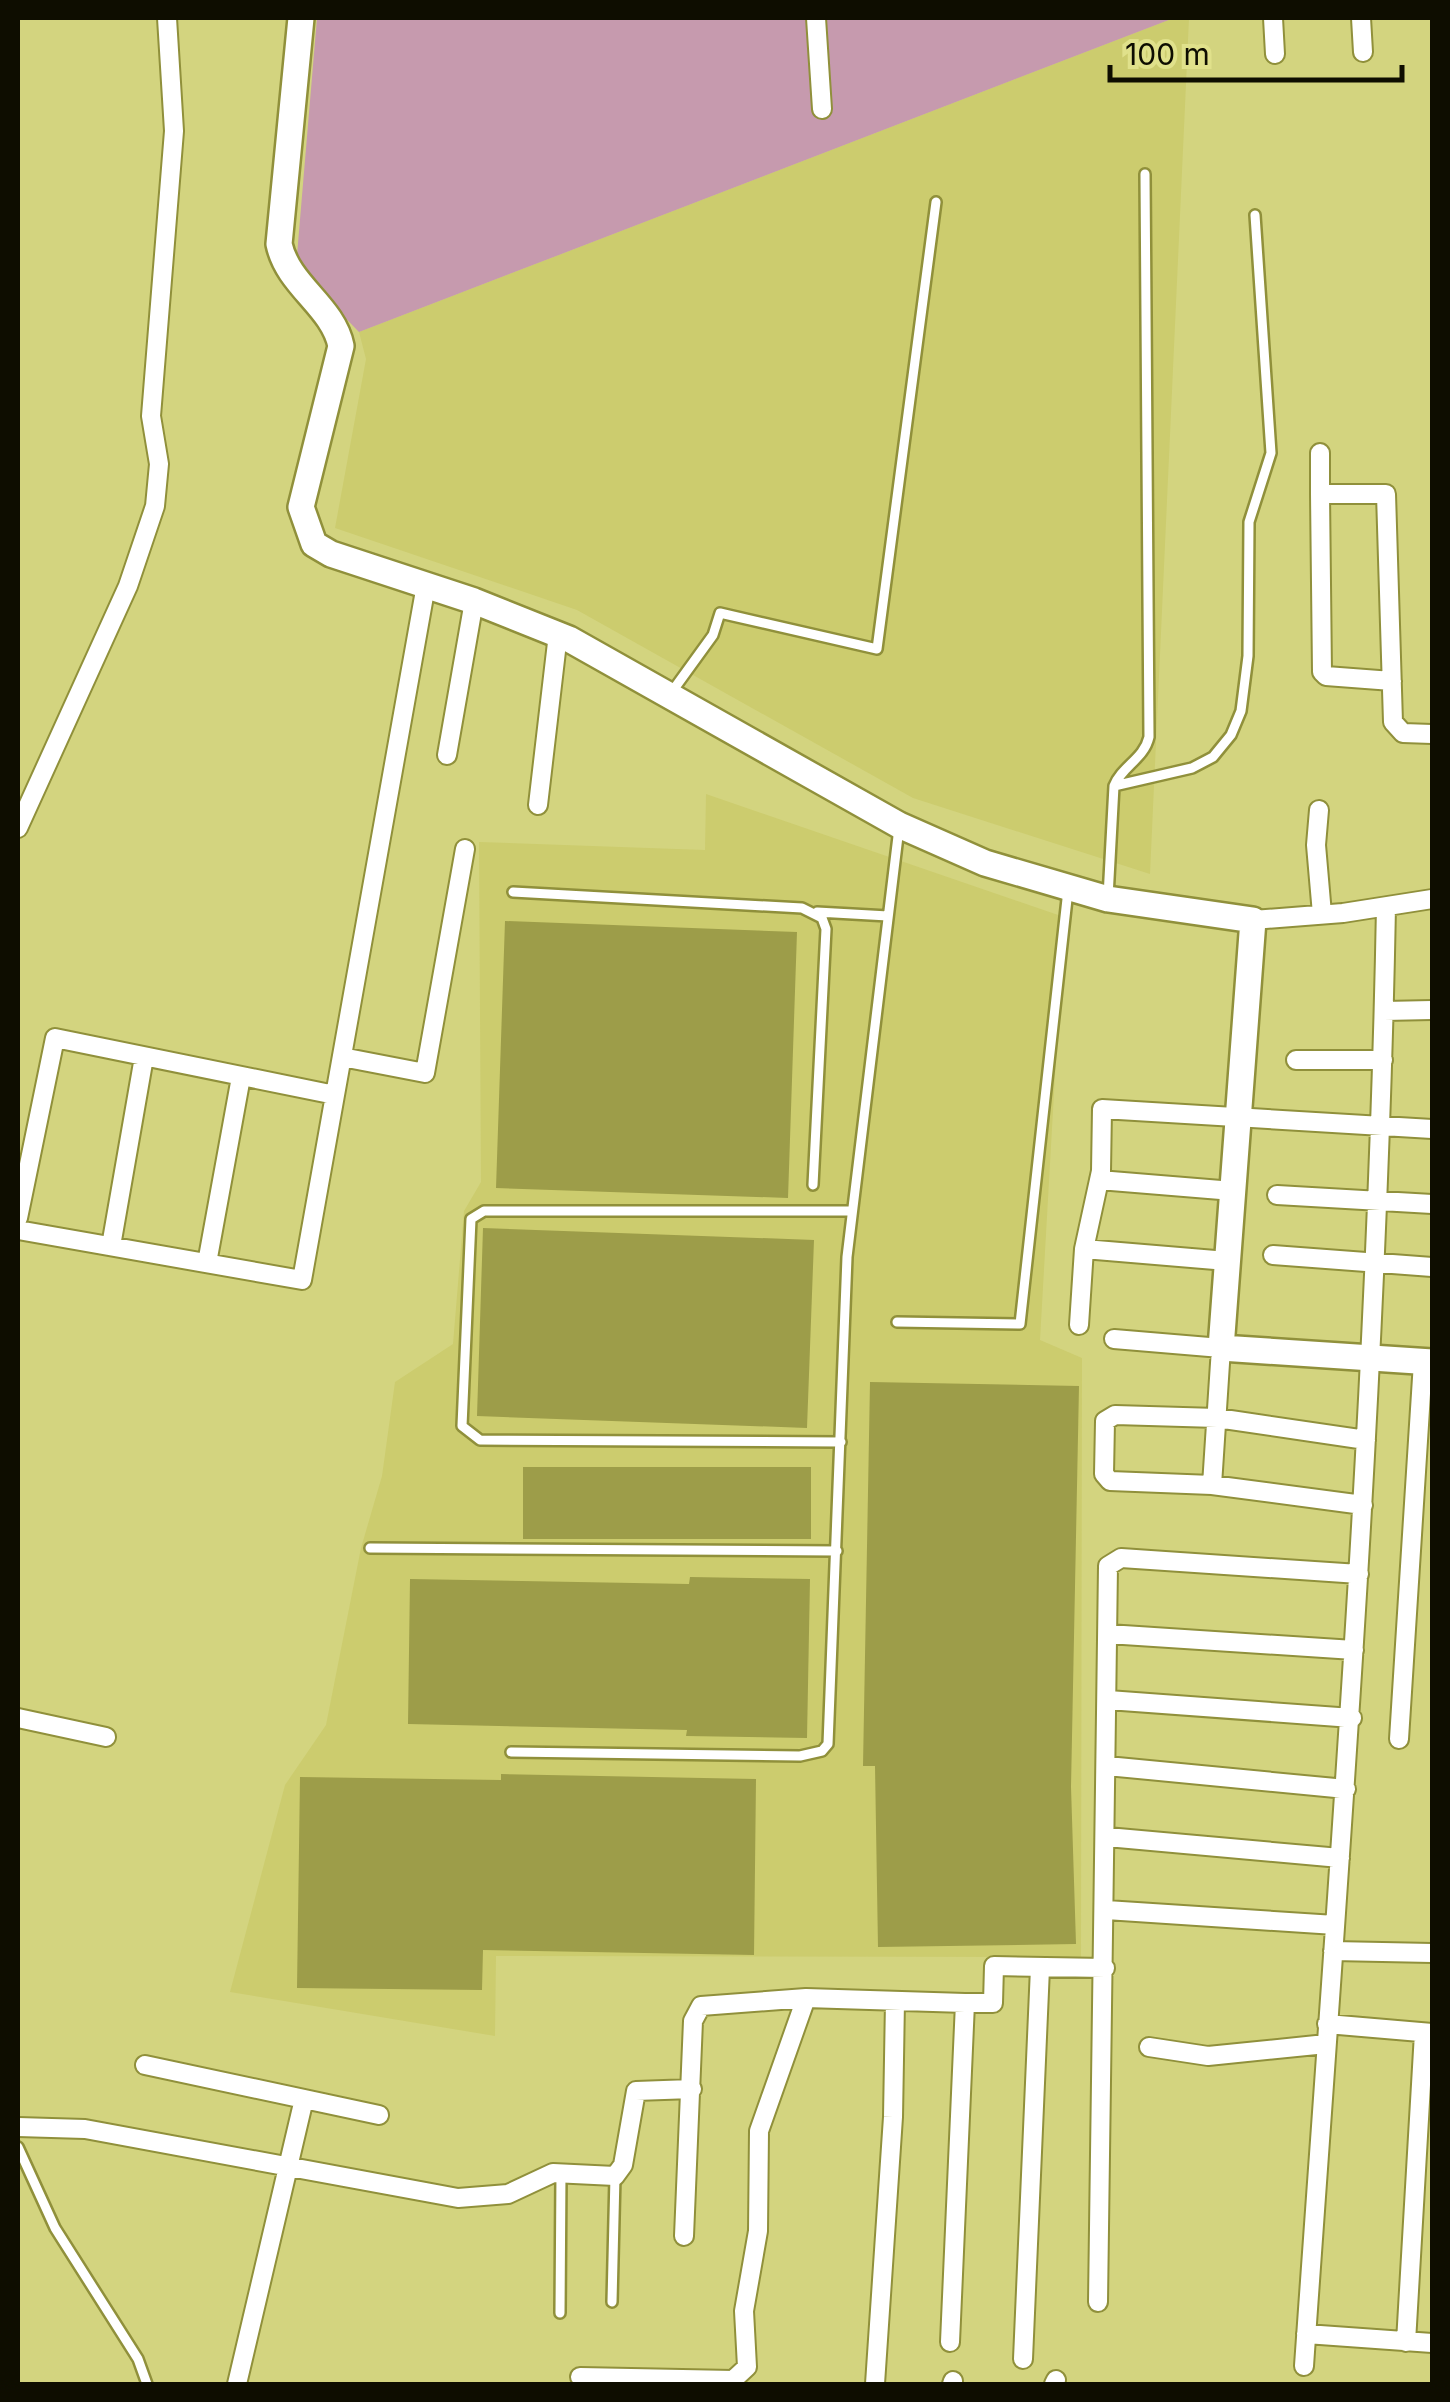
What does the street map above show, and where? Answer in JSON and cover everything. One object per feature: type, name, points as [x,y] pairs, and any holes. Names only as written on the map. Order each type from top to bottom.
[{"type":"street","points":[[18,828],[128,586],[156,506],[159,464],[151,416],[174,130],[167,18]]},
{"type":"street","points":[[302,18],[279,244],[292,279],[338,329],[341,346],[301,507],[304,527],[314,544],[330,554],[474,601],[558,634],[899,825],[986,863],[1108,900],[1253,920],[1432,899]]},
{"type":"street","points":[[816,18],[822,108]]},
{"type":"street","points":[[1272,18],[1275,54]]},
{"type":"street","points":[[1360,18],[1363,52]]},
{"type":"street","points":[[1320,454],[1322,672],[1326,676],[1392,681]]},
{"type":"street","points":[[1320,494],[1386,494],[1396,728],[1403,733],[1432,734]]},
{"type":"street","points":[[18,1230],[302,1280],[426,585]]},
{"type":"street","points":[[446,755],[474,601]]},
{"type":"street","points":[[538,805],[558,634]]},
{"type":"street","points":[[1319,810],[1316,845],[1322,914]]},
{"type":"street","points":[[342,1058],[425,1073],[465,848]]},
{"type":"street","points":[[1304,2366],[1352,1718],[1382,1125],[1386,907]]},
{"type":"street","points":[[1212,1485],[1253,920]]},
{"type":"street","points":[[1384,1011],[1432,1010]]},
{"type":"street","points":[[18,1218],[55,1038],[335,1096]]},
{"type":"street","points":[[111,1246],[144,1056]]},
{"type":"street","points":[[1296,1060],[1383,1060]]},
{"type":"street","points":[[207,1263],[241,1076]]},
{"type":"street","points":[[1078,1325],[1091,1198],[1099,1180],[1102,1109],[1240,1114],[1432,1129]]},
{"type":"street","points":[[1099,1180],[1233,1191]]},
{"type":"street","points":[[1277,1195],[1432,1204]]},
{"type":"street","points":[[1084,1249],[1227,1261]]},
{"type":"street","points":[[1274,1255],[1432,1267]]},
{"type":"street","points":[[1114,1339],[1428,1362],[1398,1738]]},
{"type":"street","points":[[1363,1505],[1212,1485],[1106,1479],[1105,1421],[1114,1415],[1216,1418],[1366,1440]]},
{"type":"street","points":[[1098,2302],[1108,1566],[1121,1558],[1358,1574]]},
{"type":"street","points":[[1108,1634],[1354,1650]]},
{"type":"street","points":[[1108,1700],[1352,1718]]},
{"type":"street","points":[[18,1718],[106,1736]]},
{"type":"street","points":[[1107,1766],[1346,1789]]},
{"type":"street","points":[[1107,1837],[1340,1858]]},
{"type":"street","points":[[1106,1910],[1335,1926]]},
{"type":"street","points":[[1333,1951],[1432,1952]]},
{"type":"street","points":[[684,2236],[694,2021],[701,2006],[806,1998],[993,2004],[994,1966],[1105,1968]]},
{"type":"street","points":[[1023,2360],[1040,1968]]},
{"type":"street","points":[[580,2377],[611,2381],[732,2380],[748,2368],[744,2312],[758,2231],[759,2131],[806,1998]]},
{"type":"street","points":[[875,2384],[893,2118],[895,2001]]},
{"type":"street","points":[[950,2342],[965,2004]]},
{"type":"street","points":[[1328,2024],[1428,2033],[1406,2342]]},
{"type":"street","points":[[1149,2047],[1208,2056],[1326,2044]]},
{"type":"street","points":[[145,2065],[380,2114]]},
{"type":"street","points":[[18,2126],[85,2130],[426,2194],[488,2199],[542,2176],[615,2176],[623,2165],[636,2091],[692,2089]]},
{"type":"street","points":[[237,2384],[304,2099]]},
{"type":"street","points":[[1306,2334],[1432,2343]]},
{"type":"lane","points":[[1108,900],[1114,786],[1121,772],[1142,755],[1148,737],[1145,174]]},
{"type":"lane","points":[[669,696],[712,635],[720,612],[877,649],[936,202]]},
{"type":"lane","points":[[1114,786],[1192,768],[1213,756],[1230,735],[1241,711],[1248,656],[1249,522],[1270,452],[1255,215]]},
{"type":"lane","points":[[511,1752],[800,1756],[822,1751],[831,1733],[851,1211],[899,825]]},
{"type":"lane","points":[[897,1322],[1020,1324],[1068,887]]},
{"type":"lane","points":[[513,892],[888,916]]},
{"type":"lane","points":[[812,1185],[826,929],[814,912]]},
{"type":"lane","points":[[840,1442],[480,1440],[468,1434],[462,1426],[471,1219],[484,1211],[851,1211]]},
{"type":"lane","points":[[370,1548],[837,1551]]},
{"type":"lane","points":[[18,2147],[55,2228],[138,2360],[147,2384]]},
{"type":"lane","points":[[560,2313],[561,2173]]},
{"type":"lane","points":[[612,2302],[615,2176]]},
{"type":"shaded area","points":[[317,18],[1174,18],[359,332],[296,267]]},
{"type":"shaded area","points":[[1174,18],[1189,18],[1150,874],[913,798],[577,610],[335,528],[366,359],[359,332]]},
{"type":"shaded area","points":[[706,794],[1064,917],[1040,1340],[1082,1358],[1081,1957],[496,1956],[495,2036],[230,1992],[285,1785],[326,1725],[361,1548],[382,1476],[395,1382],[453,1344],[464,1211],[481,1182],[479,842],[705,850]]},
{"type":"building","points":[[505,921],[797,932],[788,1198],[496,1188]]},
{"type":"building","points":[[483,1228],[814,1240],[807,1428],[477,1416]]},
{"type":"building","points":[[870,1382],[1079,1386],[1071,1787],[1076,1944],[878,1947],[875,1766],[863,1766]]},
{"type":"building","points":[[523,1467],[811,1467],[811,1539],[523,1539]]},
{"type":"building","points":[[690,1577],[810,1579],[807,1738],[686,1736],[687,1730],[408,1724],[410,1579],[689,1584]]},
{"type":"building","points":[[501,1774],[756,1779],[754,1955],[483,1950],[482,1990],[297,1988],[300,1777],[501,1780]]}]
